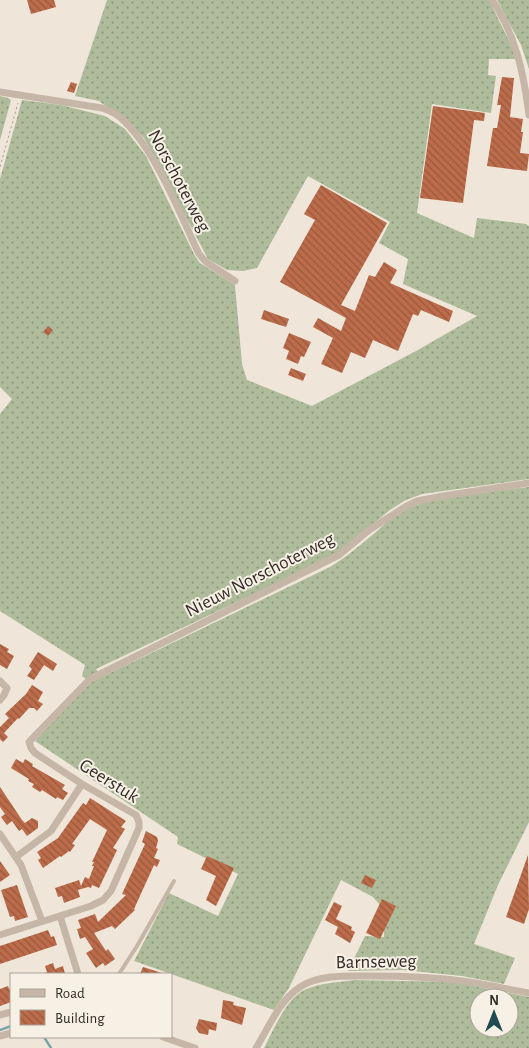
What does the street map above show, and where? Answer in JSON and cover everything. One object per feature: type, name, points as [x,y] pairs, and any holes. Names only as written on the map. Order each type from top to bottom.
[{"type":"street","points":[[492,0],[515,45],[525,82],[529,115]]},
{"type":"street","name":"Norschoterweg","points":[[0,92],[102,108],[113,112],[124,120],[154,162],[199,254],[206,262],[235,281]]},
{"type":"street","name":"Nieuw Norschoterweg","points":[[29,742],[90,679],[339,555],[369,530],[405,507],[417,501],[442,496],[529,483]]},
{"type":"street","points":[[0,681],[7,688],[0,700]]},
{"type":"street","name":"Geerstuk","points":[[0,935],[91,906],[103,900],[118,878],[139,828],[136,815],[82,784],[35,753],[29,742]]},
{"type":"street","points":[[16,857],[51,831],[82,784]]},
{"type":"street","points":[[0,834],[21,866],[42,921]]},
{"type":"street","points":[[60,916],[78,973]]},
{"type":"street","name":"Barnseweg","points":[[256,1048],[281,1006],[290,995],[302,986],[329,978],[351,976],[428,977],[463,981],[529,993]]},
{"type":"street","points":[[166,1038],[194,1048]]},
{"type":"lane","points":[[119,973],[137,946],[174,882]]},
{"type":"path","points":[[0,167],[21,96]]},
{"type":"green space","points":[[107,0],[489,0],[518,59],[489,59],[488,75],[496,76],[491,113],[432,104],[417,213],[474,238],[477,218],[526,224],[529,226],[529,479],[422,494],[404,501],[390,510],[336,555],[96,669],[98,672],[86,679],[82,676],[85,665],[0,611],[0,414],[12,399],[0,387],[0,179],[22,100],[61,105],[105,116],[125,129],[146,156],[195,256],[200,263],[235,285],[242,364],[247,380],[312,406],[416,351],[477,316],[403,284],[408,259],[379,243],[390,222],[308,176],[257,268],[243,271],[227,270],[208,259],[144,138],[130,124],[99,101],[75,96]]},
{"type":"green space","points":[[497,0],[529,0],[529,69],[521,45]]},
{"type":"green space","points":[[0,96],[11,100],[0,140]]},
{"type":"green space","points":[[529,487],[529,822],[498,885],[474,944],[515,958],[504,984],[462,976],[403,970],[348,971],[365,936],[384,937],[384,913],[373,897],[341,880],[289,988],[274,1010],[134,961],[169,893],[218,916],[238,874],[177,844],[178,837],[35,741],[89,683],[330,567],[354,550],[391,518],[411,507],[443,498]]},
{"type":"green space","points":[[355,980],[454,982],[484,988],[469,988],[469,1038],[519,1038],[519,995],[529,997],[529,1048],[264,1048],[281,1016],[297,994],[304,990],[329,983]]},
{"type":"building","points":[[27,0],[54,0],[56,7],[31,14]]},
{"type":"building","points":[[502,77],[514,78],[510,117],[523,119],[520,153],[529,154],[527,171],[487,166],[493,128],[497,128],[501,105],[497,105]]},
{"type":"building","points":[[71,82],[77,84],[74,93],[67,91]]},
{"type":"building","points":[[433,106],[485,113],[484,121],[474,120],[463,203],[420,198]]},
{"type":"building","points":[[321,185],[387,223],[341,305],[355,311],[369,275],[375,277],[384,262],[397,270],[390,283],[453,311],[449,322],[421,310],[418,316],[413,314],[398,351],[373,340],[365,358],[351,352],[342,373],[321,364],[333,338],[313,327],[318,318],[341,331],[346,318],[280,282],[315,220],[304,214]]},
{"type":"building","points":[[264,310],[289,319],[286,327],[261,319]]},
{"type":"building","points":[[48,326],[53,330],[48,336],[43,332]]},
{"type":"building","points":[[289,333],[311,342],[304,357],[301,356],[298,364],[286,359],[289,351],[283,348]]},
{"type":"building","points":[[291,368],[306,374],[303,381],[288,375]]},
{"type":"building","points":[[0,644],[9,649],[7,652],[14,656],[7,669],[0,665]]},
{"type":"building","points":[[38,652],[57,664],[53,671],[44,665],[34,680],[27,676],[32,669],[29,666]]},
{"type":"building","points":[[32,685],[43,692],[38,701],[43,704],[37,711],[34,708],[29,708],[18,718],[4,733],[8,737],[3,742],[0,739],[0,727],[9,718],[5,714],[26,694]]},
{"type":"building","points":[[16,759],[23,763],[25,759],[33,764],[32,766],[65,785],[62,789],[68,793],[63,800],[57,797],[56,799],[42,790],[40,792],[32,787],[34,784],[28,781],[29,779],[11,768]]},
{"type":"building","points":[[0,787],[25,823],[32,818],[38,821],[38,828],[27,836],[22,829],[19,831],[12,821],[7,825],[1,817],[5,814],[0,807]]},
{"type":"building","points":[[90,798],[126,821],[121,827],[125,829],[113,848],[117,850],[99,888],[92,885],[91,888],[78,890],[80,897],[64,903],[62,896],[58,897],[55,888],[79,880],[81,886],[85,877],[89,879],[94,866],[92,866],[94,862],[92,862],[107,830],[90,819],[72,844],[75,845],[70,852],[60,856],[43,868],[38,860],[41,858],[37,852],[58,838],[83,803],[86,805]]},
{"type":"building","points":[[146,831],[157,837],[156,848],[158,849],[154,858],[160,860],[157,867],[154,865],[135,910],[115,929],[112,926],[94,933],[106,951],[108,949],[115,959],[105,966],[103,963],[96,968],[86,953],[93,949],[85,937],[80,939],[77,929],[81,928],[78,920],[95,914],[98,922],[126,895],[122,894],[145,844],[142,842]]},
{"type":"building","points":[[528,855],[529,909],[524,924],[506,917]]},
{"type":"building","points":[[207,856],[234,868],[216,906],[206,900],[216,876],[201,869]]},
{"type":"building","points":[[0,861],[10,875],[0,882]]},
{"type":"building","points":[[365,875],[376,880],[372,888],[361,883]]},
{"type":"building","points":[[17,885],[28,917],[15,921],[14,916],[10,917],[1,890]]},
{"type":"building","points":[[382,899],[396,906],[380,939],[366,933]]},
{"type":"building","points":[[334,902],[342,906],[336,919],[352,927],[351,930],[355,932],[350,943],[335,934],[338,927],[325,920]]},
{"type":"building","points":[[48,930],[51,937],[54,936],[57,945],[0,964],[0,946]]},
{"type":"building","points":[[53,963],[55,969],[63,966],[65,973],[45,973],[47,972],[45,966]]},
{"type":"building","points":[[143,967],[162,973],[140,973]]},
{"type":"building","points":[[8,986],[10,988],[10,1002],[0,1006],[0,989]]},
{"type":"building","points":[[223,1000],[234,1002],[233,1005],[246,1008],[242,1025],[221,1018]]},
{"type":"building","points":[[199,1019],[217,1023],[216,1031],[209,1029],[208,1035],[199,1033],[196,1028]]},
{"type":"waterway","points":[[0,1030],[10,1026]]},
{"type":"waterway","points":[[45,1038],[51,1048]]}]
